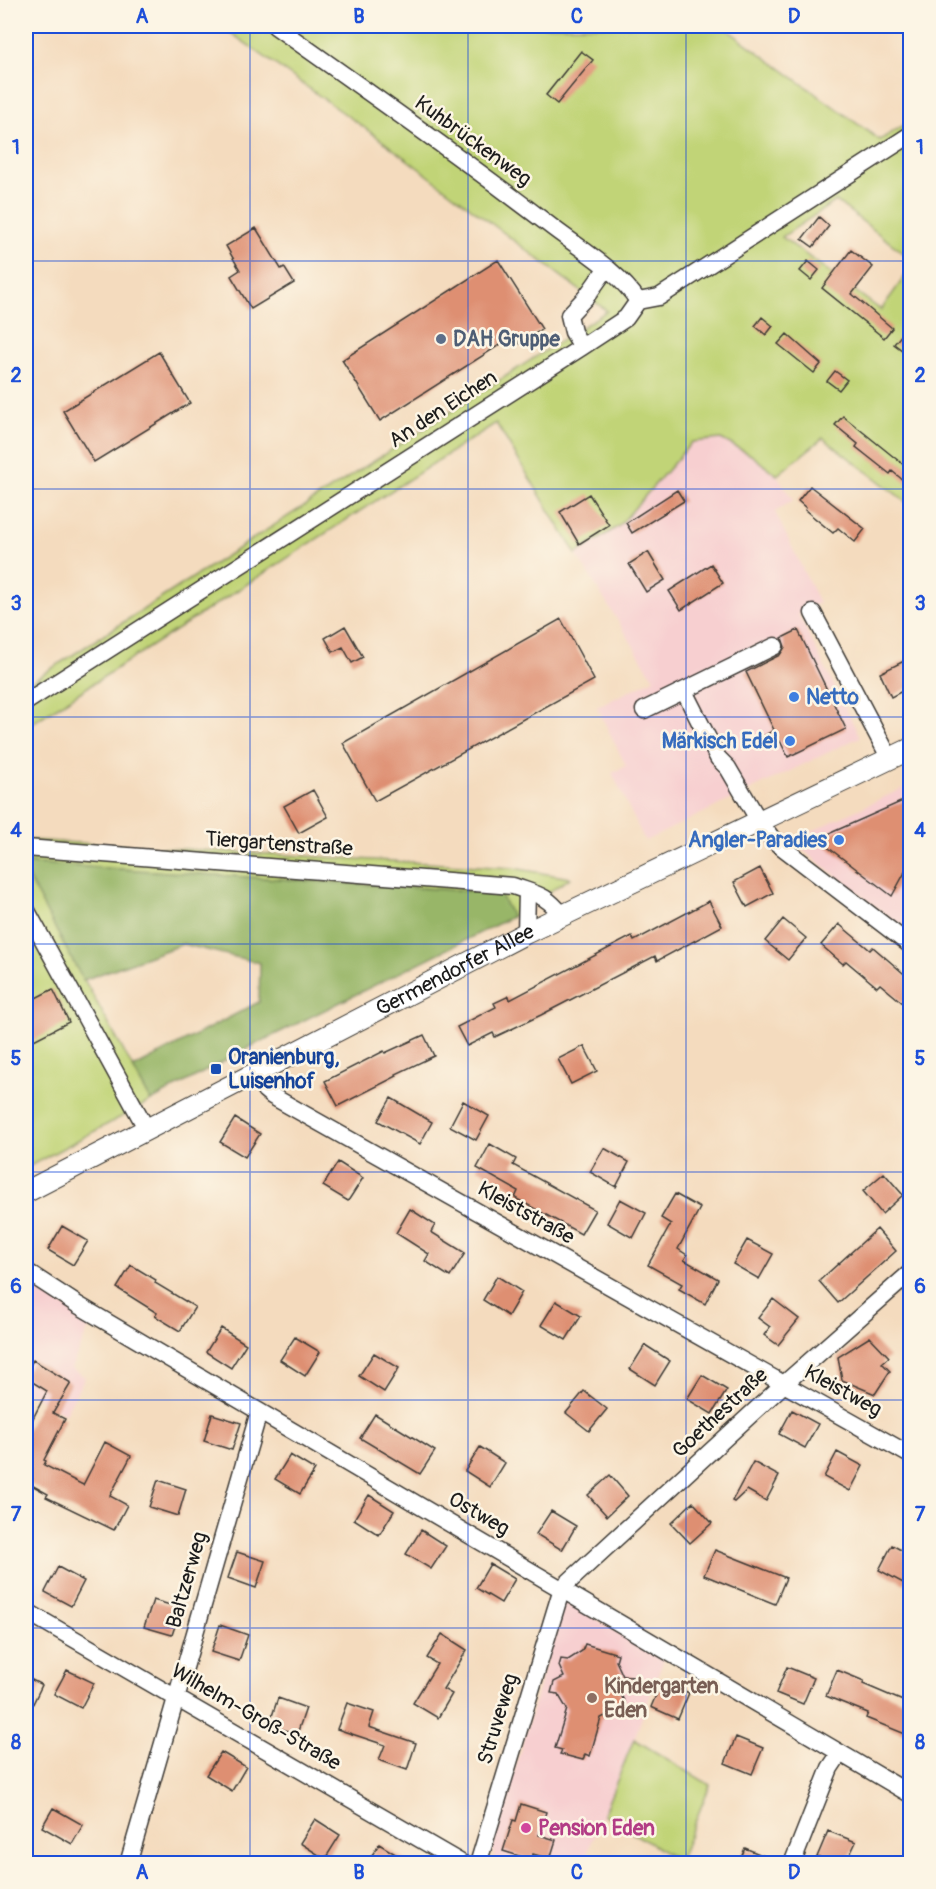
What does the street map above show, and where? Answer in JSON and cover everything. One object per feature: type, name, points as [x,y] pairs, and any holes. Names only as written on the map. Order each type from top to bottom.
[{"type":"main road","name":"Germendorfer Allee","points":[[26,1192],[526,933],[910,749]]},
{"type":"street","name":"Kuhbrückenweg","points":[[275,26],[606,269],[632,292],[638,301]]},
{"type":"street","points":[[638,301],[659,297],[910,135]]},
{"type":"street","points":[[582,347],[573,333],[569,315],[586,297],[606,269]]},
{"type":"street","name":"An den Eichen","points":[[26,702],[582,347],[626,318],[638,301]]},
{"type":"street","points":[[813,613],[890,759]]},
{"type":"street","points":[[644,710],[775,645]]},
{"type":"street","points":[[684,691],[718,758],[728,768],[759,821],[778,845],[910,945]]},
{"type":"street","name":"Tiergartenstraße","points":[[26,848],[513,886],[541,895],[555,905],[563,916]]},
{"type":"street","points":[[526,933],[527,891]]},
{"type":"street","points":[[26,909],[146,1128]]},
{"type":"street","name":"Kleiststraße","points":[[255,1072],[265,1090],[272,1096],[784,1384]]},
{"type":"street","name":"Ostweg","points":[[26,1271],[78,1305],[910,1794]]},
{"type":"street","name":"Goethestraße","points":[[562,1588],[784,1384],[910,1273]]},
{"type":"street","name":"Kleistweg","points":[[784,1384],[910,1455]]},
{"type":"street","name":"Baltzerweg","points":[[128,1863],[259,1412]]},
{"type":"street","name":"Struveweg","points":[[477,1863],[562,1588]]},
{"type":"street","name":"Wilhelm-Groß-Straße","points":[[26,1611],[463,1863]]},
{"type":"street","points":[[792,1863],[830,1768],[840,1753]]},
{"type":"shaded area","points":[[721,439],[751,455],[777,475],[793,500],[775,512],[819,603],[798,614],[860,737],[645,841],[612,773],[626,766],[597,707],[654,679],[576,554],[619,526],[692,442]]},
{"type":"shaded area","points":[[910,785],[910,933],[791,841]]},
{"type":"shaded area","points":[[26,1282],[91,1323],[71,1368],[85,1377],[65,1414],[26,1391]]},
{"type":"shaded area","points":[[565,1601],[664,1659],[634,1739],[710,1785],[679,1861],[603,1815],[583,1863],[496,1862],[492,1848]]},
{"type":"green space","points":[[221,26],[722,26],[880,140],[910,121],[910,258],[836,201],[782,237],[881,310],[910,269],[910,505],[823,438],[777,475],[751,455],[721,439],[692,442],[619,526],[576,554],[496,423],[26,727],[26,685],[607,311],[376,136]]},
{"type":"green space","points":[[26,840],[513,868],[570,878],[512,917],[499,893],[26,863]]},
{"type":"green space","points":[[26,863],[500,893],[512,917],[246,1049],[151,1101],[133,1068],[259,1002],[260,963],[183,944],[83,980],[26,874]]},
{"type":"green space","points":[[26,874],[151,1101],[26,1168]]},
{"type":"green space","points":[[634,1739],[710,1785],[679,1861],[603,1815]]},
{"type":"building","points":[[581,51],[593,60],[557,104],[546,95]]},
{"type":"building","points":[[819,217],[829,226],[813,247],[802,239]]},
{"type":"building","points":[[256,228],[281,269],[284,267],[294,283],[251,309],[231,276],[240,270],[226,246]]},
{"type":"building","points":[[851,250],[873,267],[852,294],[892,328],[884,338],[822,288]]},
{"type":"building","name":"DAH Gruppe","points":[[498,260],[542,329],[520,344],[515,335],[380,421],[342,360]]},
{"type":"building","points":[[808,261],[819,270],[811,280],[800,271]]},
{"type":"building","points":[[762,317],[773,326],[766,335],[755,326]]},
{"type":"building","points":[[903,333],[910,339],[910,356],[894,344]]},
{"type":"building","points":[[787,334],[821,364],[814,373],[778,344]]},
{"type":"building","points":[[159,352],[190,403],[94,462],[63,411]]},
{"type":"building","points":[[835,371],[847,380],[839,390],[827,381]]},
{"type":"building","points":[[843,416],[910,470],[910,486],[892,471],[890,474],[856,447],[858,444],[835,425]]},
{"type":"building","points":[[810,486],[865,529],[855,542],[838,528],[833,533],[805,510],[806,508],[798,501]]},
{"type":"building","points":[[677,490],[684,501],[632,533],[626,523]]},
{"type":"building","points":[[589,494],[609,525],[579,544],[560,512]]},
{"type":"building","points":[[648,552],[665,580],[646,592],[629,564]]},
{"type":"building","points":[[711,564],[723,583],[681,610],[669,591]]},
{"type":"building","points":[[561,619],[594,680],[375,801],[343,743]]},
{"type":"building","points":[[345,626],[363,657],[352,663],[343,647],[333,652],[325,638]]},
{"type":"building","name":"Netto","points":[[798,630],[846,729],[788,757],[780,741],[769,746],[764,736],[774,730],[746,672],[780,655],[785,647],[782,638]]},
{"type":"building","points":[[910,658],[910,687],[891,697],[880,673]]},
{"type":"building","points":[[313,790],[328,817],[299,833],[284,806]]},
{"type":"building","points":[[905,800],[910,817],[910,857],[892,896],[817,839]]},
{"type":"building","points":[[760,868],[773,893],[747,907],[734,882]]},
{"type":"building","points":[[709,901],[722,926],[657,961],[655,956],[541,1015],[495,1037],[493,1033],[467,1046],[457,1027],[496,1007],[494,1003],[509,996],[510,1000],[632,936],[634,941]]},
{"type":"building","points":[[783,919],[806,938],[788,960],[765,941]]},
{"type":"building","points":[[839,924],[870,950],[873,947],[910,979],[910,1009],[880,984],[877,987],[846,961],[843,964],[821,945]]},
{"type":"building","points":[[53,989],[69,1022],[26,1044],[26,1003]]},
{"type":"building","points":[[424,1035],[434,1056],[338,1106],[325,1081],[384,1051],[385,1053]]},
{"type":"building","points":[[584,1046],[597,1071],[571,1084],[558,1059]]},
{"type":"building","points":[[391,1098],[432,1122],[420,1144],[378,1121]]},
{"type":"building","points":[[463,1101],[489,1116],[476,1140],[450,1126]]},
{"type":"building","points":[[235,1118],[260,1134],[245,1157],[220,1142]]},
{"type":"building","points":[[490,1144],[516,1159],[513,1165],[595,1210],[581,1234],[515,1198],[518,1191],[477,1168]]},
{"type":"building","points":[[604,1148],[629,1162],[616,1187],[590,1172]]},
{"type":"building","points":[[338,1162],[363,1178],[348,1201],[323,1186]]},
{"type":"building","points":[[884,1173],[903,1195],[882,1214],[863,1191]]},
{"type":"building","points":[[675,1194],[700,1208],[678,1249],[687,1255],[684,1260],[718,1279],[705,1304],[679,1289],[682,1284],[648,1265],[671,1224],[661,1218]]},
{"type":"building","points":[[620,1199],[646,1213],[633,1238],[607,1223]]},
{"type":"building","points":[[410,1209],[435,1225],[431,1232],[465,1253],[450,1277],[425,1261],[429,1254],[396,1233]]},
{"type":"building","points":[[62,1226],[88,1241],[73,1265],[48,1250]]},
{"type":"building","points":[[877,1229],[896,1251],[838,1303],[819,1281]]},
{"type":"building","points":[[747,1240],[773,1254],[759,1279],[733,1264]]},
{"type":"building","points":[[131,1265],[156,1280],[155,1283],[195,1307],[180,1331],[155,1316],[157,1313],[117,1288]]},
{"type":"building","points":[[497,1276],[522,1292],[508,1316],[483,1300]]},
{"type":"building","points":[[773,1299],[799,1319],[778,1345],[764,1335],[770,1327],[758,1318]]},
{"type":"building","points":[[556,1301],[581,1316],[566,1340],[541,1325]]},
{"type":"building","points":[[221,1328],[246,1344],[231,1368],[206,1352]]},
{"type":"building","points":[[295,1337],[320,1352],[305,1376],[280,1360]]},
{"type":"building","points":[[870,1337],[889,1357],[882,1363],[890,1371],[875,1394],[842,1380],[838,1357]]},
{"type":"building","points":[[645,1345],[670,1361],[655,1385],[630,1369]]},
{"type":"building","points":[[374,1353],[399,1368],[384,1392],[359,1376]]},
{"type":"building","points":[[33,1360],[71,1383],[53,1413],[65,1419],[44,1460],[46,1461],[44,1465],[83,1485],[105,1442],[131,1456],[110,1496],[127,1505],[114,1530],[46,1497],[48,1494],[26,1482],[26,1432],[47,1391],[26,1378],[26,1373]]},
{"type":"building","points":[[702,1375],[727,1390],[712,1414],[687,1399]]},
{"type":"building","points":[[584,1391],[607,1409],[589,1431],[566,1413]]},
{"type":"building","points":[[792,1410],[818,1424],[805,1448],[779,1434]]},
{"type":"building","points":[[212,1414],[241,1423],[232,1450],[204,1441]]},
{"type":"building","points":[[375,1414],[435,1451],[420,1474],[360,1438]]},
{"type":"building","points":[[480,1447],[505,1463],[490,1487],[465,1471]]},
{"type":"building","points":[[837,1452],[863,1466],[850,1491],[824,1477]]},
{"type":"building","points":[[290,1455],[315,1470],[300,1494],[275,1479]]},
{"type":"building","points":[[753,1462],[779,1476],[766,1501],[747,1490],[734,1502],[732,1501]]},
{"type":"building","points":[[610,1475],[628,1496],[607,1516],[588,1495]]},
{"type":"building","points":[[158,1480],[186,1489],[178,1516],[149,1507]]},
{"type":"building","points":[[369,1495],[394,1511],[379,1535],[354,1519]]},
{"type":"building","points":[[693,1502],[712,1523],[690,1543],[671,1523]]},
{"type":"building","points":[[551,1511],[576,1526],[562,1550],[536,1534]]},
{"type":"building","points":[[421,1530],[446,1546],[431,1569],[406,1554]]},
{"type":"building","points":[[892,1545],[910,1555],[910,1574],[905,1584],[879,1570]]},
{"type":"building","points":[[715,1550],[786,1578],[775,1604],[704,1575]]},
{"type":"building","points":[[237,1552],[265,1561],[256,1588],[228,1578]]},
{"type":"building","points":[[490,1564],[515,1579],[501,1603],[476,1588]]},
{"type":"building","points":[[58,1567],[84,1581],[71,1606],[45,1592]]},
{"type":"building","points":[[153,1600],[181,1608],[172,1635],[144,1627]]},
{"type":"building","points":[[220,1625],[248,1635],[239,1661],[211,1652]]},
{"type":"building","points":[[442,1634],[467,1650],[443,1689],[452,1694],[438,1718],[413,1703],[437,1664],[427,1658]]},
{"type":"building","name":"Kindergarten Eden","points":[[585,1644],[618,1654],[616,1661],[623,1676],[632,1677],[630,1686],[619,1692],[625,1702],[622,1713],[615,1711],[601,1718],[590,1756],[585,1754],[583,1760],[560,1754],[562,1750],[555,1748],[567,1709],[558,1694],[551,1693],[554,1682],[564,1677],[559,1666],[561,1659],[568,1660],[582,1651]]},
{"type":"building","points":[[787,1667],[814,1678],[803,1704],[776,1693]]},
{"type":"building","points":[[67,1670],[94,1683],[81,1708],[54,1694]]},
{"type":"building","points":[[837,1670],[910,1704],[910,1736],[866,1718],[868,1713],[826,1696]]},
{"type":"building","points":[[26,1677],[42,1685],[26,1718]]},
{"type":"building","points":[[662,1681],[689,1693],[678,1719],[651,1707]]},
{"type":"building","points":[[278,1698],[306,1708],[297,1734],[269,1725]]},
{"type":"building","points":[[347,1703],[374,1712],[369,1727],[416,1743],[407,1770],[379,1760],[385,1745],[337,1729]]},
{"type":"building","points":[[736,1737],[763,1748],[752,1774],[725,1763]]},
{"type":"building","points":[[221,1752],[246,1767],[232,1791],[206,1775]]},
{"type":"building","name":"Pension Eden","points":[[521,1804],[546,1812],[539,1835],[556,1840],[550,1859],[533,1854],[532,1860],[503,1851]]},
{"type":"building","points":[[53,1808],[83,1825],[72,1844],[42,1827]]},
{"type":"building","points":[[315,1819],[340,1835],[325,1859],[300,1843]]},
{"type":"building","points":[[828,1831],[856,1842],[846,1863],[834,1863],[817,1857]]},
{"type":"building","points":[[379,1844],[410,1863],[367,1863]]},
{"type":"building","points":[[745,1848],[781,1863],[739,1863]]},
{"type":"place","name":"DAH Gruppe","points":[[441,339]]},
{"type":"place","name":"Netto","points":[[794,697]]},
{"type":"place","name":"Märkisch Edel","points":[[790,741]]},
{"type":"place","name":"Angler-Paradies","points":[[839,840]]},
{"type":"place","name":"Oranienburg, Luisenhof","points":[[216,1069]]},
{"type":"place","name":"Kindergarten Eden","points":[[592,1698]]},
{"type":"place","name":"Pension Eden","points":[[526,1828]]}]
